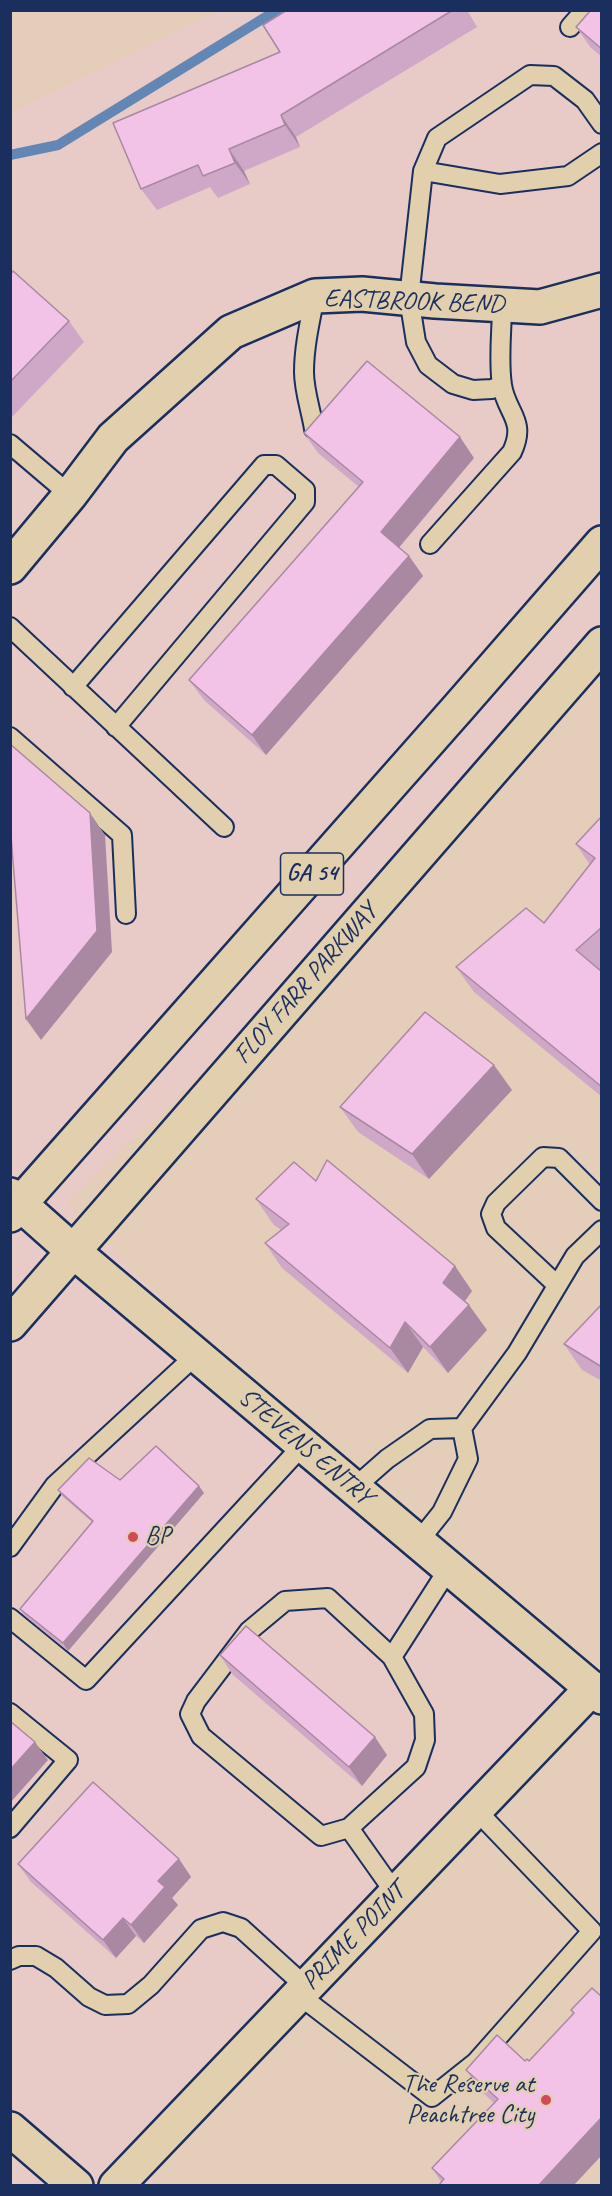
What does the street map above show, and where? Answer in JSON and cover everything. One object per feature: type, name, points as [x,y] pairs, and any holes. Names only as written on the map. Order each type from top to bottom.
[{"type":"street","name":"EASTBROOK BEND","points":[[10,567],[70,495],[113,438],[231,332],[315,296],[362,294],[540,307],[602,290]]},
{"type":"street","name":"GA 54","points":[[14,1205],[451,716],[602,543]]},
{"type":"street","name":"FLOY FARR PARKWAY","points":[[10,1324],[602,644]]},
{"type":"street","name":"STEVENS ENTRY","points":[[14,1205],[73,1251],[597,1693]]},
{"type":"street","name":"PRIME POINT","points":[[116,2186],[476,1809],[597,1693]]},
{"type":"street","points":[[10,2129],[76,2186]]},
{"type":"lane","points":[[570,27],[585,10]]},
{"type":"lane","points":[[502,385],[492,389],[473,390],[453,384],[429,365],[413,334],[409,298],[423,171],[437,138],[530,75],[554,76],[585,100],[602,124]]},
{"type":"lane","points":[[423,171],[500,184],[567,176],[602,153]]},
{"type":"lane","points":[[314,429],[304,373],[315,296]]},
{"type":"lane","points":[[430,544],[512,452],[517,442],[517,422],[506,402],[502,385],[502,305]]},
{"type":"lane","points":[[10,444],[70,495]]},
{"type":"lane","points":[[74,687],[264,465],[276,465],[305,490],[305,502],[116,727]]},
{"type":"lane","points":[[10,627],[224,827]]},
{"type":"lane","points":[[10,736],[122,835],[126,914]]},
{"type":"lane","points":[[557,1285],[496,1228],[490,1214],[496,1203],[543,1157],[559,1158],[602,1201]]},
{"type":"lane","points":[[418,1542],[442,1512],[468,1459],[462,1428],[517,1353],[575,1256],[602,1230]]},
{"type":"lane","points":[[10,1547],[55,1485],[196,1355]]},
{"type":"lane","points":[[354,1488],[387,1459],[430,1429],[462,1428]]},
{"type":"lane","points":[[10,1618],[86,1680],[303,1445]]},
{"type":"lane","points":[[392,1657],[449,1568]]},
{"type":"lane","points":[[328,1598],[392,1657],[424,1714],[425,1740],[416,1767],[349,1828],[321,1836],[201,1736],[190,1714],[196,1701],[249,1631],[285,1601],[328,1598]]},
{"type":"lane","points":[[10,1713],[68,1760],[10,1828]]},
{"type":"lane","points":[[10,1960],[20,1956],[36,1956],[56,1968],[89,1997],[105,2006],[128,2004],[151,1986],[201,1929],[223,1922],[241,1928],[302,1991],[365,2046],[432,2097],[476,2062],[592,1931],[476,1809]]},
{"type":"lane","points":[[349,1828],[395,1893]]},
{"type":"shaded area","points":[[218,11],[601,11],[601,671],[487,799],[67,1203],[445,1584],[592,1688],[138,2164],[160,2185],[11,2185],[10,113]]},
{"type":"building","points":[[287,10],[453,10],[281,115],[285,125],[229,149],[235,163],[203,176],[198,165],[141,189],[113,123],[280,52],[263,25]]},
{"type":"building","points":[[591,10],[602,10],[602,49],[576,27]]},
{"type":"building","points":[[13,271],[69,321],[10,382],[10,275]]},
{"type":"building","points":[[367,361],[460,437],[381,532],[409,556],[252,735],[189,680],[363,482],[304,433]]},
{"type":"building","points":[[10,744],[90,813],[97,931],[26,1019],[10,824]]},
{"type":"building","points":[[602,816],[602,927],[576,950],[602,972],[602,1087],[456,967],[526,908],[544,923],[595,858],[576,844]]},
{"type":"building","points":[[425,1012],[494,1065],[412,1154],[340,1107]]},
{"type":"building","points":[[327,1160],[455,1266],[443,1283],[469,1305],[430,1347],[405,1322],[390,1348],[265,1243],[289,1224],[256,1199],[294,1162],[316,1181]]},
{"type":"building","points":[[602,1304],[602,1367],[564,1344]]},
{"type":"building","points":[[156,1446],[199,1486],[63,1643],[20,1609],[93,1521],[58,1490],[89,1458],[120,1480]]},
{"type":"building","points":[[246,1626],[375,1737],[349,1767],[220,1655]]},
{"type":"building","points":[[10,1721],[35,1742],[10,1770]]},
{"type":"building","points":[[93,1782],[179,1859],[158,1881],[165,1887],[131,1925],[123,1918],[103,1940],[18,1864]]},
{"type":"building","name":"The Reserve at Peachtree City","points":[[592,1988],[602,1997],[602,2117],[538,2186],[438,2186],[444,2179],[432,2168],[498,2099],[466,2070],[497,2035],[525,2061],[527,2059],[529,2061],[574,2013],[571,2010]]},
{"type":"waterway","points":[[10,155],[58,145],[277,10]]},
{"type":"place","name":"BP","points":[[133,1537]]},
{"type":"place","name":"The Reserve at Peachtree City","points":[[546,2100]]}]
